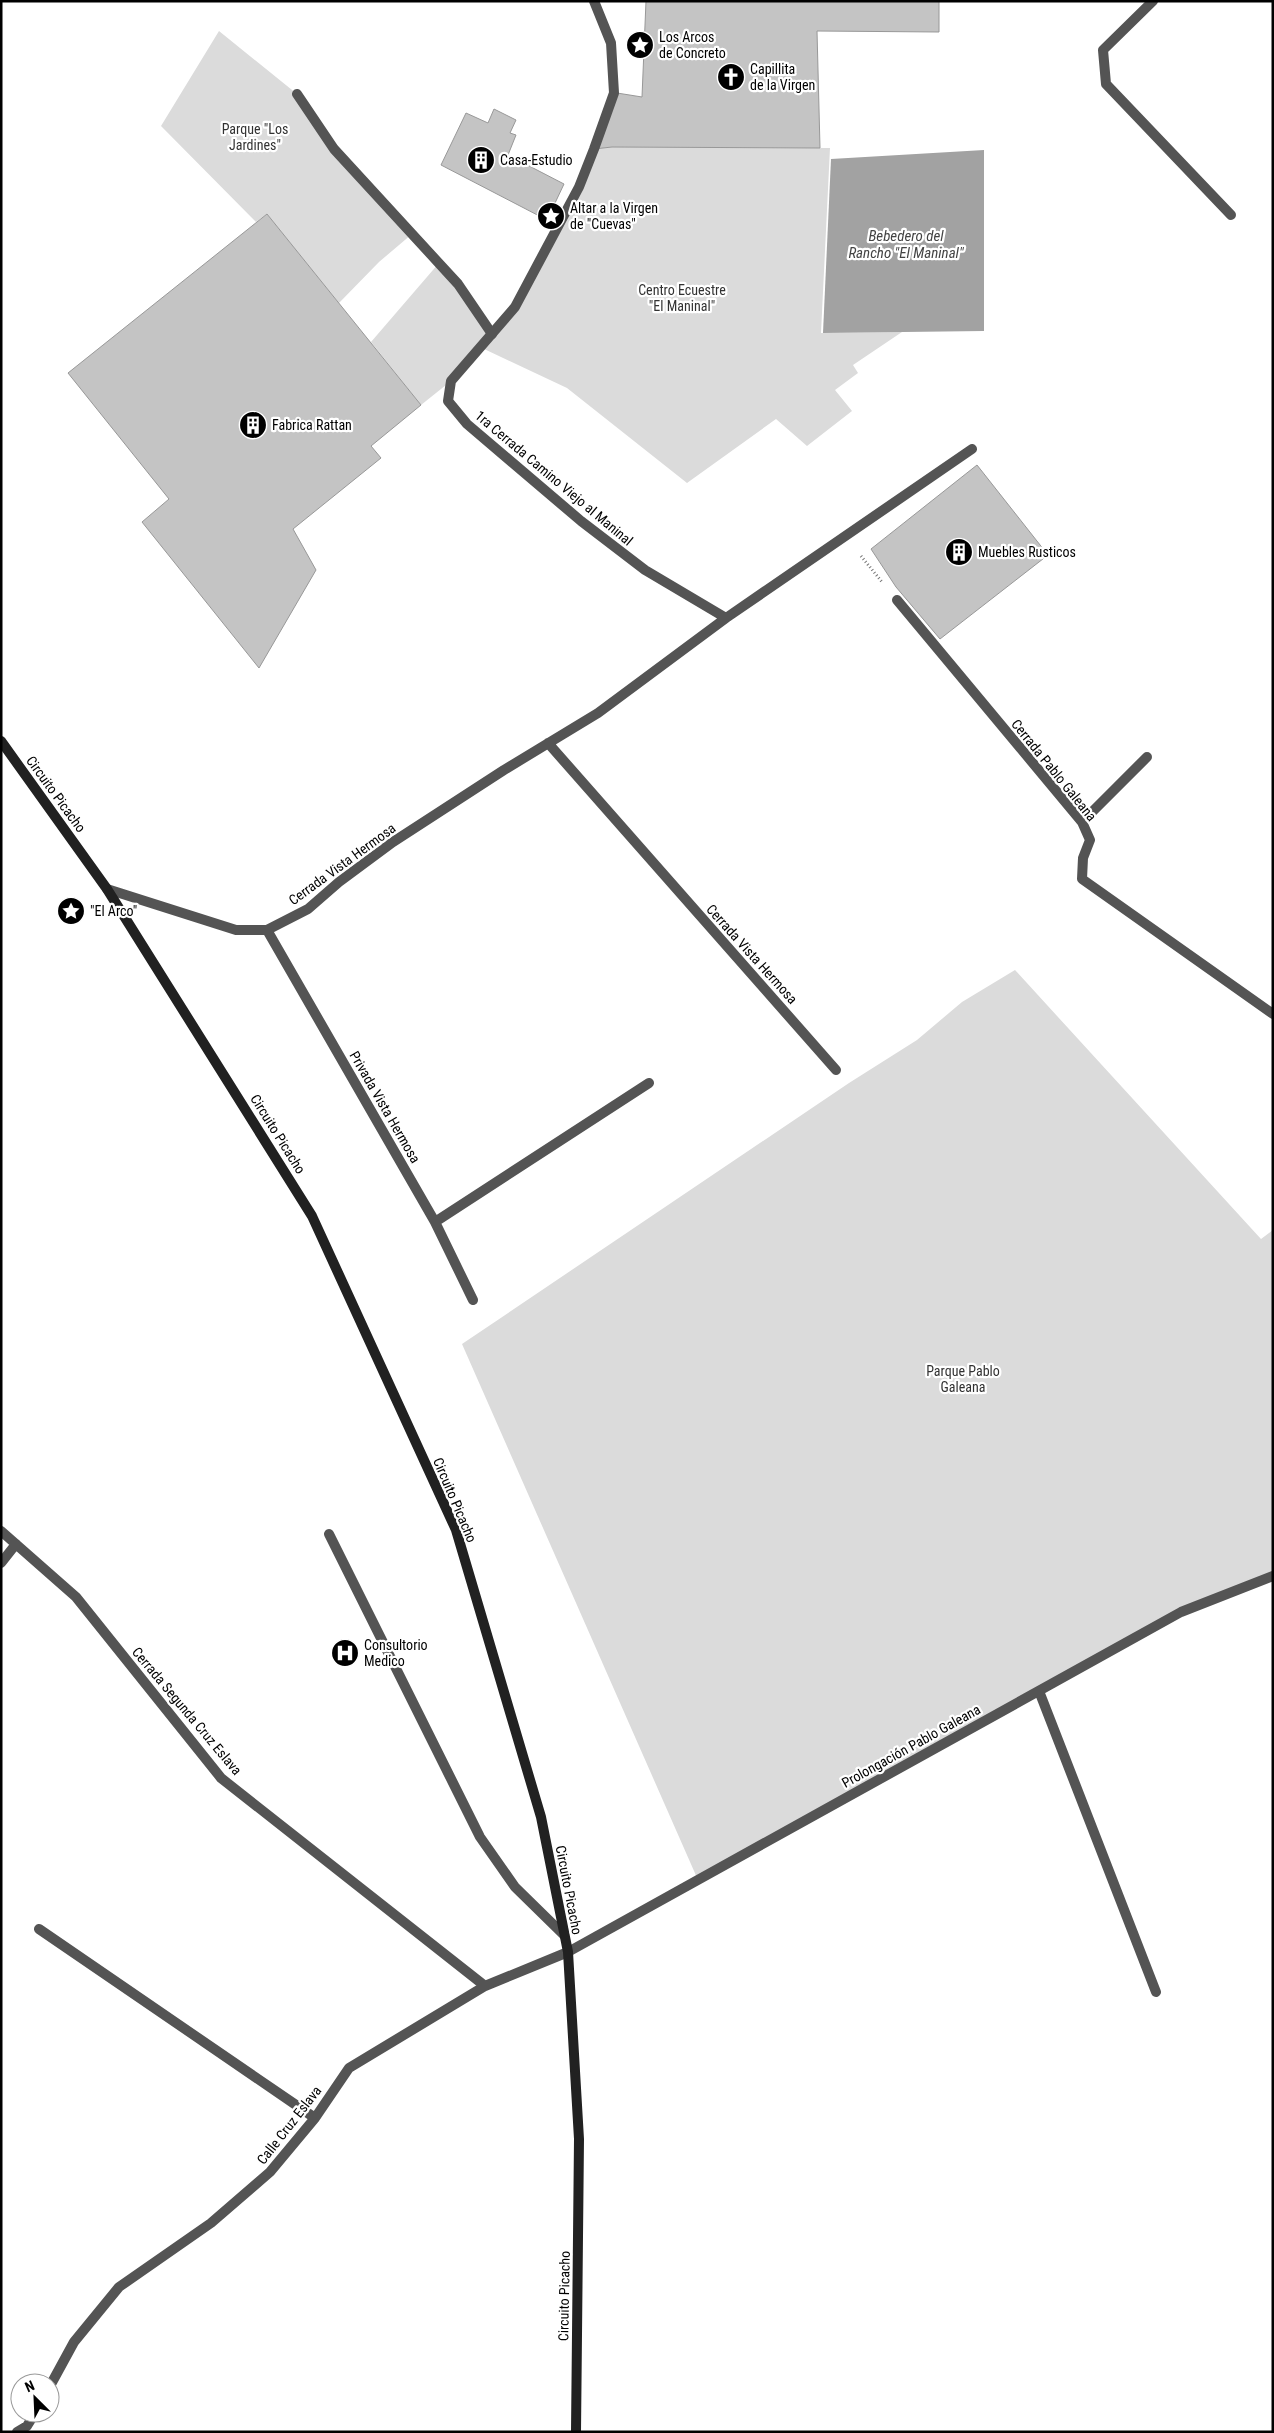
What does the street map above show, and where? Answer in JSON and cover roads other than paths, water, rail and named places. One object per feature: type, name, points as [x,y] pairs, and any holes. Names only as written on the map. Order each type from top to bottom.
[{"type":"main road","name":"Circuito Picacho","points":[[1,741],[107,889],[312,1216],[456,1530],[541,1817],[568,1952],[579,2139],[576,2432]]},
{"type":"street","name":"1ra Cerrada Camino Viejo al Maninal","points":[[594,1],[611,43],[614,93],[579,187],[515,307],[451,382],[448,401],[466,424],[581,521],[645,570],[726,618]]},
{"type":"street","points":[[1153,1],[1103,50],[1106,84],[1231,215]]},
{"type":"street","points":[[297,94],[334,149],[458,284],[492,334]]},
{"type":"street","points":[[726,618],[972,449]]},
{"type":"street","name":"Cerrada Pablo Galeana","points":[[897,600],[1082,822],[1090,840],[1083,858],[1082,879],[1273,1014]]},
{"type":"street","name":"Cerrada Vista Hermosa","points":[[107,889],[236,930],[267,930],[308,909],[339,882],[393,842],[598,713],[726,618]]},
{"type":"street","name":"Cerrada Vista Hermosa","points":[[548,743],[836,1070]]},
{"type":"street","points":[[1082,822],[1147,757]]},
{"type":"street","name":"Privada Vista Hermosa","points":[[267,930],[435,1222],[473,1300]]},
{"type":"street","points":[[435,1222],[649,1083]]},
{"type":"street","name":"Cerrada Segunda Cruz Eslava","points":[[1,1531],[76,1597],[221,1778],[485,1986]]},
{"type":"street","points":[[329,1534],[480,1837],[515,1887],[564,1935]]},
{"type":"street","points":[[1,1563],[16,1544]]},
{"type":"street","name":"Prolongación Pablo Galeana","points":[[568,1952],[1181,1612],[1273,1576]]},
{"type":"street","points":[[1039,1691],[1156,1992]]},
{"type":"street","points":[[39,1929],[315,2118]]},
{"type":"street","name":"Calle Cruz Eslava","points":[[57,2373],[74,2342],[118,2286],[211,2223],[270,2172],[315,2118],[350,2068],[485,1986],[568,1952]]},
{"type":"street","points":[[17,2432],[29,2423]]},
{"type":"water","name":"Bebedero del Rancho \"El Maninal\"","points":[[984,150],[984,331],[823,333],[831,159]]},
{"type":"place","name":"Los Arcos de Concreto","points":[[640,45]]},
{"type":"place","name":"Capillita de la Virgen","points":[[731,77]]},
{"type":"place","name":"Casa-Estudio","points":[[481,160]]},
{"type":"place","name":"Altar a la Virgen de \"Cuevas\"","points":[[551,216]]},
{"type":"place","name":"Fabrica Rattan","points":[[253,425]]},
{"type":"place","name":"Muebles Rusticos","points":[[959,552]]},
{"type":"place","name":"\"El Arco\"","points":[[71,911]]},
{"type":"place","name":"Consultorio Medico","points":[[345,1653]]},
{"type":"park label","name":"Parque \"Los Jardines\"","points":[[255,138]]},
{"type":"park label","name":"Centro Ecuestre \"El Maninal\"","points":[[682,298]]},
{"type":"park label","name":"Parque Pablo Galeana","points":[[963,1379]]}]
